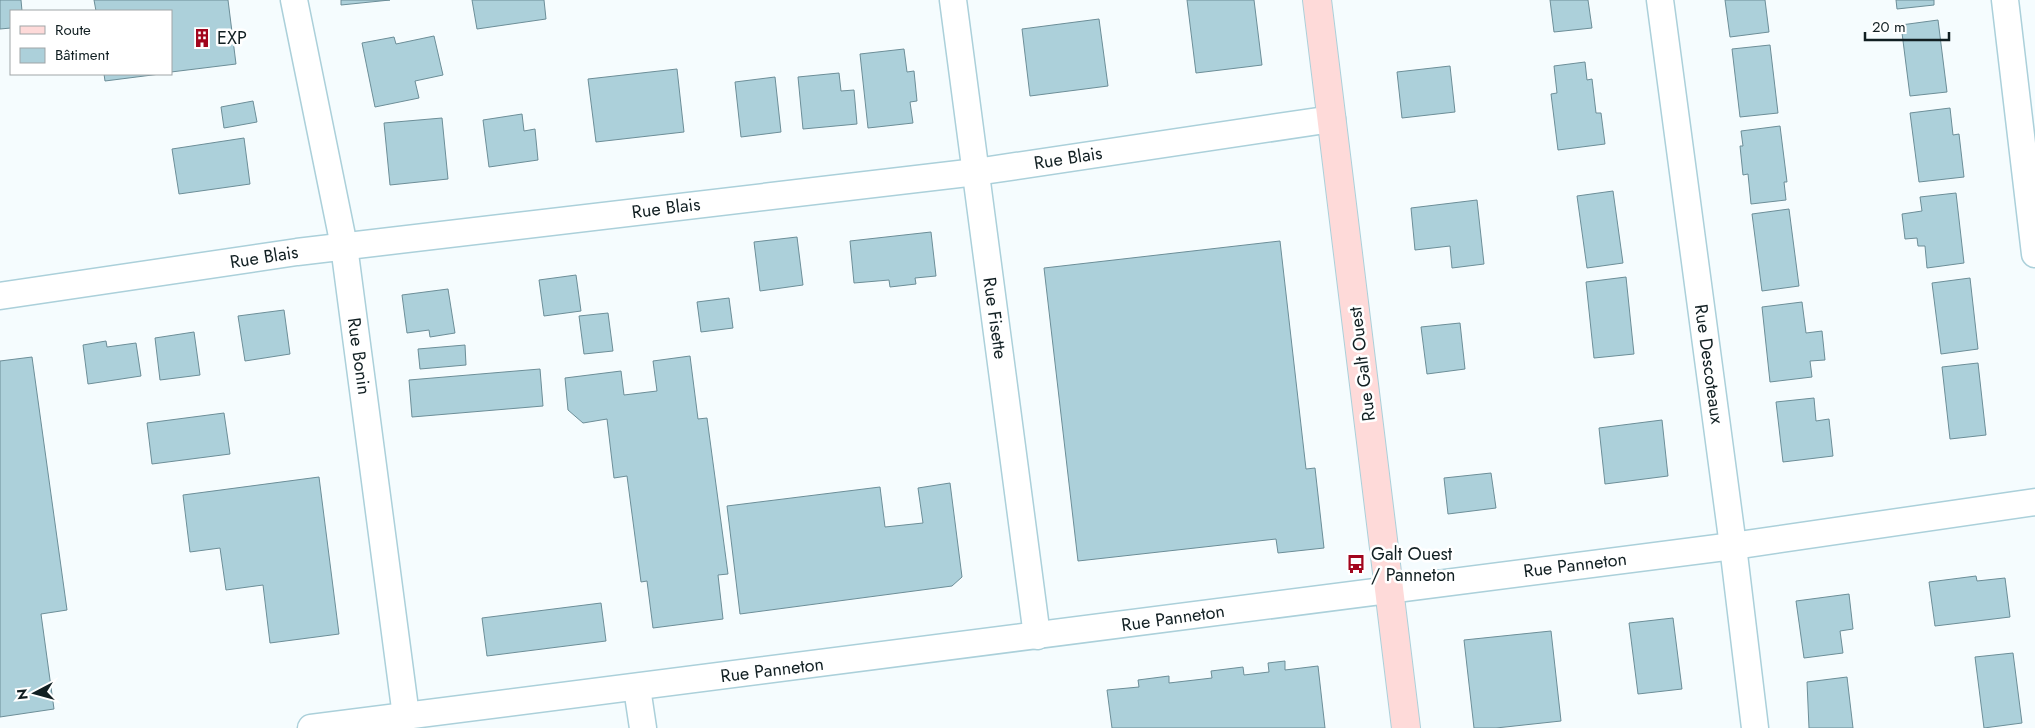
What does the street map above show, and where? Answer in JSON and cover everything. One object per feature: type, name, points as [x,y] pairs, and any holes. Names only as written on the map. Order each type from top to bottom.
[{"type":"street","name":"Rue Bonin","points":[[294,0],[344,246],[406,716]]},
{"type":"street","name":"Rue Fisette","points":[[953,0],[1037,636]]},
{"type":"street","name":"Rue Galt Ouest","points":[[1317,0],[1406,728]]},
{"type":"street","name":"Rue Descoteaux","points":[[1660,0],[1733,546],[1755,728]]},
{"type":"street","points":[[2005,0],[2035,254]]},
{"type":"street","name":"Rue Blais","points":[[0,296],[344,246],[976,172],[1332,119]]},
{"type":"street","name":"Rue Panneton","points":[[311,728],[637,688],[1389,588],[1733,546],[2035,502]]},
{"type":"street","points":[[637,688],[643,728]]},
{"type":"building","points":[[0,0],[21,0],[22,10],[10,10],[10,28],[0,29]]},
{"type":"building","name":"EXP","points":[[94,0],[228,0],[236,64],[172,72],[172,10],[96,10]]},
{"type":"building","points":[[341,0],[390,0],[341,5]]},
{"type":"building","points":[[472,0],[544,0],[546,19],[477,29]]},
{"type":"building","points":[[1187,0],[1254,0],[1262,65],[1196,73]]},
{"type":"building","points":[[1550,0],[1588,0],[1592,28],[1554,32]]},
{"type":"building","points":[[1725,0],[1765,0],[1769,32],[1730,37]]},
{"type":"building","points":[[1896,0],[1934,0],[1934,5],[1897,9]]},
{"type":"building","points":[[1099,19],[1108,86],[1030,96],[1022,29]]},
{"type":"building","points":[[1938,20],[1947,92],[1910,96],[1901,25]]},
{"type":"building","points":[[434,36],[443,75],[415,81],[419,98],[375,107],[362,43],[394,37],[396,44]]},
{"type":"building","points":[[1770,45],[1778,113],[1740,117],[1732,49]]},
{"type":"building","points":[[904,49],[907,72],[914,71],[917,101],[910,102],[913,123],[868,128],[860,54]]},
{"type":"building","points":[[1585,62],[1587,80],[1592,79],[1596,113],[1601,113],[1605,144],[1558,150],[1551,94],[1557,93],[1554,66]]},
{"type":"building","points":[[1450,66],[1455,112],[1402,118],[1397,72]]},
{"type":"building","points":[[677,69],[684,132],[596,142],[588,79]]},
{"type":"building","points":[[839,73],[841,91],[854,90],[857,124],[803,129],[798,77]]},
{"type":"building","points":[[104,75],[152,75],[105,81]]},
{"type":"building","points":[[775,77],[781,132],[741,137],[735,82]]},
{"type":"building","points":[[253,101],[257,122],[224,128],[221,107]]},
{"type":"building","points":[[1950,108],[1953,135],[1959,134],[1964,177],[1919,182],[1910,113]]},
{"type":"building","points":[[522,114],[524,131],[535,129],[538,160],[489,167],[483,120]]},
{"type":"building","points":[[442,118],[448,179],[390,185],[384,123]]},
{"type":"building","points":[[1780,126],[1787,182],[1784,182],[1786,200],[1751,204],[1748,174],[1743,175],[1740,146],[1743,146],[1741,131]]},
{"type":"building","points":[[244,138],[250,184],[179,194],[172,149]]},
{"type":"building","points":[[1613,191],[1623,263],[1587,268],[1577,196]]},
{"type":"building","points":[[1956,193],[1964,263],[1927,268],[1925,246],[1918,246],[1917,238],[1905,239],[1902,214],[1922,211],[1920,197]]},
{"type":"building","points":[[1477,200],[1484,264],[1452,268],[1450,246],[1415,250],[1411,208]]},
{"type":"building","points":[[1789,209],[1799,286],[1762,291],[1752,214]]},
{"type":"building","points":[[931,232],[936,276],[915,278],[916,284],[890,287],[889,280],[854,283],[850,241]]},
{"type":"building","points":[[797,237],[803,285],[760,291],[754,242]]},
{"type":"building","points":[[1280,241],[1306,469],[1315,468],[1324,548],[1278,553],[1276,539],[1078,561],[1044,268]]},
{"type":"building","points":[[576,275],[581,311],[544,316],[539,280]]},
{"type":"building","points":[[1626,277],[1634,354],[1594,358],[1586,282]]},
{"type":"building","points":[[1970,278],[1978,349],[1941,354],[1932,283]]},
{"type":"building","points":[[448,289],[455,333],[430,337],[429,330],[407,333],[402,295]]},
{"type":"building","points":[[729,298],[733,328],[701,332],[697,302]]},
{"type":"building","points":[[1802,302],[1806,333],[1822,331],[1825,360],[1810,361],[1812,377],[1770,382],[1762,307]]},
{"type":"building","points":[[284,310],[290,354],[245,361],[238,316]]},
{"type":"building","points":[[608,313],[613,351],[584,354],[579,316]]},
{"type":"building","points":[[1460,323],[1465,369],[1427,374],[1421,327]]},
{"type":"building","points":[[194,332],[200,375],[160,380],[155,338]]},
{"type":"building","points":[[106,341],[107,347],[136,343],[141,376],[88,384],[83,345]]},
{"type":"building","points":[[465,345],[466,365],[420,369],[418,349]]},
{"type":"building","points":[[690,356],[698,419],[707,418],[728,574],[718,575],[723,619],[653,628],[647,581],[641,582],[627,476],[614,478],[607,419],[583,423],[568,410],[565,378],[621,371],[624,395],[657,391],[653,361]]},
{"type":"building","points":[[32,357],[67,610],[41,614],[54,709],[0,717],[0,361]]},
{"type":"building","points":[[1978,363],[1986,435],[1950,439],[1942,367]]},
{"type":"building","points":[[540,369],[543,406],[412,417],[409,380]]},
{"type":"building","points":[[1814,398],[1816,421],[1829,419],[1833,456],[1783,462],[1776,402]]},
{"type":"building","points":[[224,413],[230,454],[152,464],[147,423]]},
{"type":"building","points":[[1662,420],[1668,476],[1605,484],[1599,428]]},
{"type":"building","points":[[1491,473],[1496,508],[1448,514],[1444,478]]},
{"type":"building","points":[[319,477],[339,634],[270,643],[263,585],[226,590],[220,548],[190,552],[183,495]]},
{"type":"building","points":[[950,483],[962,577],[952,586],[740,614],[727,506],[880,487],[885,527],[923,523],[918,488]]},
{"type":"building","points":[[1976,576],[1977,581],[2005,578],[2010,617],[1935,626],[1929,582]]},
{"type":"building","points":[[1849,594],[1853,629],[1840,631],[1843,653],[1804,658],[1796,601]]},
{"type":"building","points":[[601,603],[606,641],[487,656],[482,618]]},
{"type":"building","points":[[1673,618],[1682,689],[1638,694],[1629,623]]},
{"type":"building","points":[[1551,631],[1561,721],[1496,728],[1474,728],[1464,640]]},
{"type":"building","points":[[2013,653],[2022,723],[1984,728],[1975,657]]},
{"type":"building","points":[[1285,661],[1285,670],[1318,666],[1325,728],[1112,728],[1107,690],[1139,687],[1138,680],[1169,676],[1169,683],[1212,678],[1211,671],[1243,667],[1244,675],[1269,672],[1268,663]]},
{"type":"building","points":[[1847,677],[1853,728],[1809,728],[1807,682]]},
{"type":"place","name":"EXP","points":[[202,38]]},
{"type":"place","name":"Galt Ouest / Panneton","points":[[1356,564]]}]
